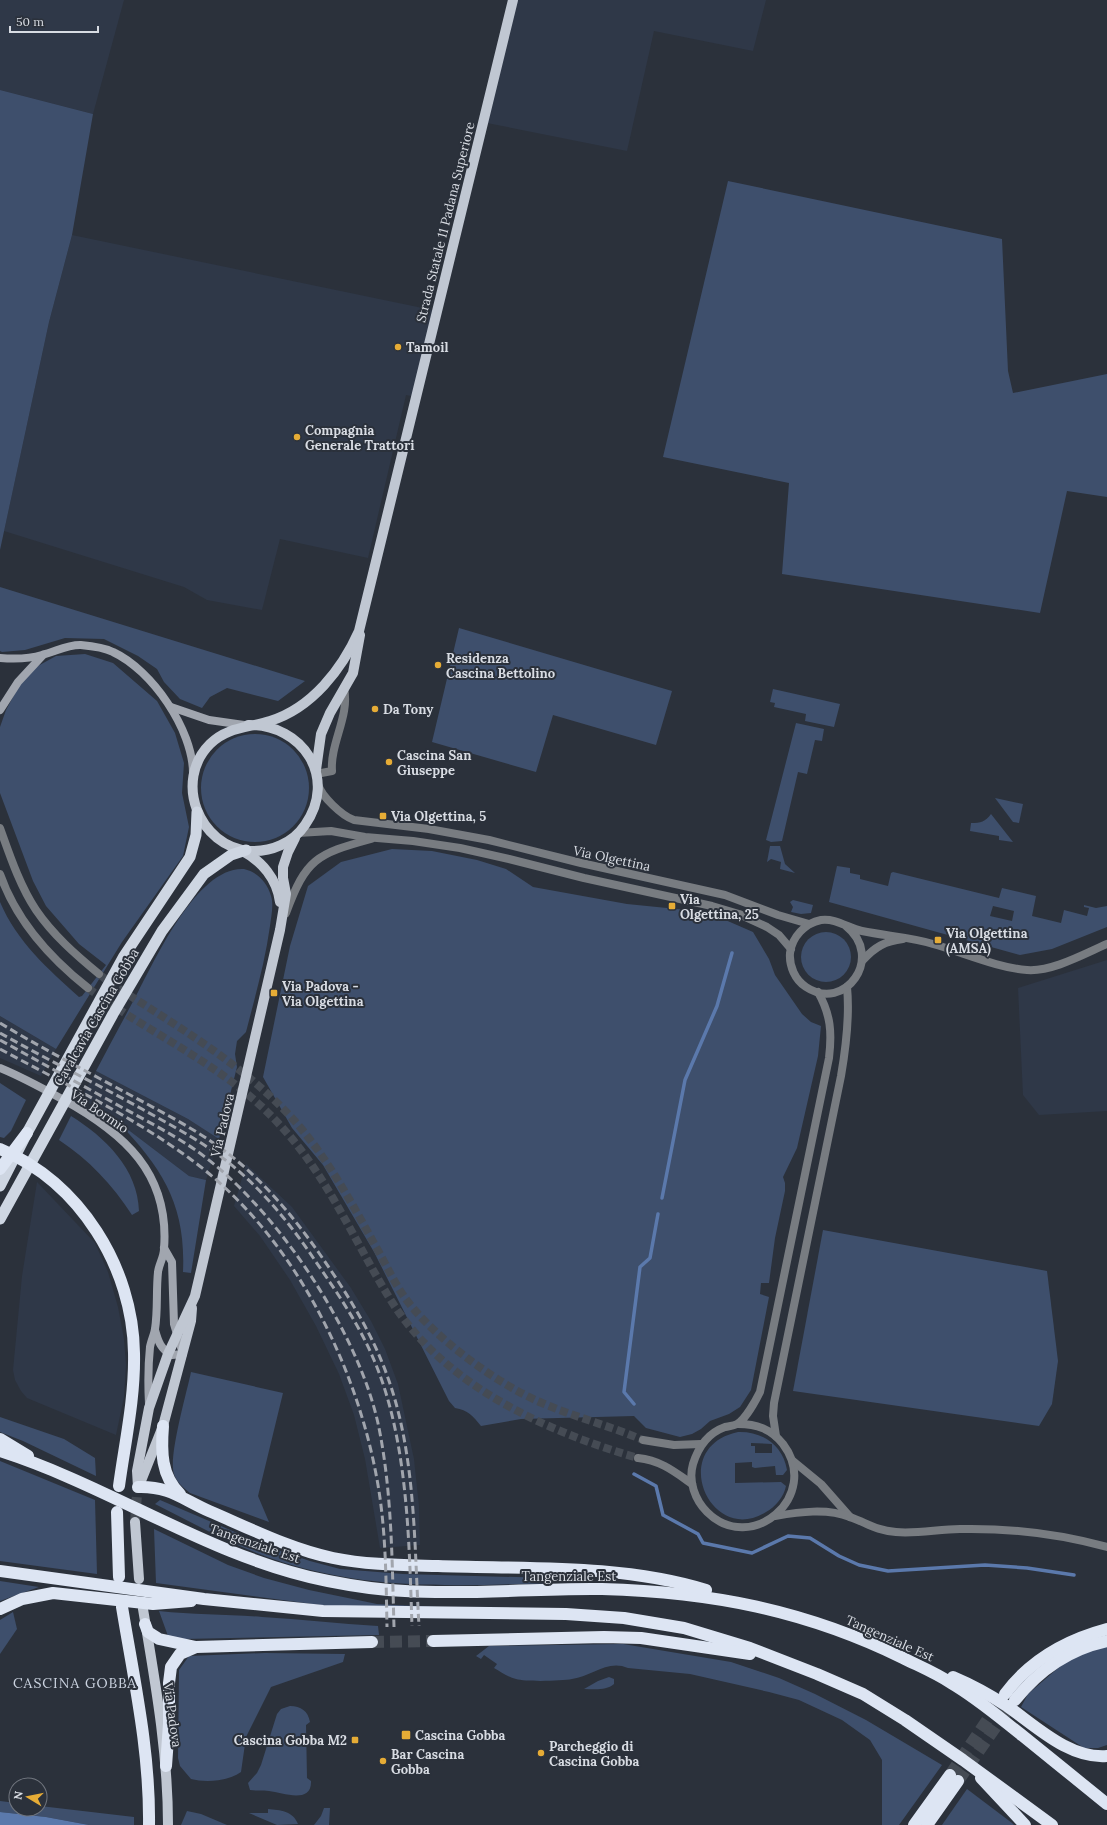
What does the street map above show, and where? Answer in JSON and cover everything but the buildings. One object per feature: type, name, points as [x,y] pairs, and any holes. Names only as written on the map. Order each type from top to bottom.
[{"type":"highway","name":"Cavalcavia Cascina Gobba","points":[[0,1186],[27,1133],[124,956],[190,857],[196,835],[197,812]]},
{"type":"highway","name":"Cavalcavia Cascina Gobba","points":[[0,1219],[110,1020],[160,935],[204,874],[231,855],[243,850]]},
{"type":"highway","points":[[0,1169],[27,1133]]},
{"type":"highway","points":[[0,1149],[30,1165],[56,1185],[80,1208],[108,1250],[123,1287],[130,1313],[134,1348],[133,1384],[119,1486]]},
{"type":"highway","points":[[163,1426],[162,1446],[166,1473],[172,1486],[182,1497]]},
{"type":"highway","points":[[0,1439],[25,1453],[36,1463]]},
{"type":"highway","name":"Tangenziale Est","points":[[0,1451],[36,1463],[204,1541],[250,1559],[315,1578],[351,1585],[405,1591],[452,1592],[571,1589],[683,1594],[737,1602],[780,1612],[842,1631],[879,1646],[949,1681],[983,1705],[1107,1804]]},
{"type":"highway","points":[[138,1490],[162,1488],[198,1506],[271,1538],[334,1558],[395,1565],[566,1570],[610,1573],[682,1584],[737,1602]]},
{"type":"highway","points":[[117,1512],[119,1577]]},
{"type":"highway","points":[[0,1571],[98,1585],[158,1599]]},
{"type":"highway","points":[[0,1609],[22,1599],[43,1594],[59,1593],[100,1599],[204,1599],[336,1612],[566,1614],[624,1618],[663,1623],[698,1631],[742,1645],[817,1674],[863,1694],[905,1720],[963,1760],[1052,1825]]},
{"type":"highway","points":[[122,1607],[142,1722],[148,1781],[149,1822]]},
{"type":"highway","points":[[145,1624],[148,1632],[159,1639],[196,1646],[372,1642]]},
{"type":"highway","points":[[1107,1629],[1067,1643],[1046,1654],[1028,1669],[1010,1697],[1051,1664],[1081,1649],[1107,1641]]},
{"type":"highway","points":[[433,1641],[641,1638],[773,1657]]},
{"type":"highway","points":[[166,1766],[171,1667],[180,1654],[196,1646]]},
{"type":"highway","points":[[935,1674],[944,1673],[976,1688],[1070,1748],[1092,1755],[1107,1756]]},
{"type":"highway","points":[[963,1760],[1025,1825]]},
{"type":"highway","points":[[914,1825],[954,1778],[927,1825]]},
{"type":"main road","name":"Strada Statale 11 Padana Superiore","points":[[363,614],[355,667],[330,713],[321,734],[316,760],[317,779],[315,807],[308,821],[298,833],[285,843],[270,849],[243,850],[224,843],[214,836],[205,826],[197,812],[192,795],[193,777],[198,760],[209,745],[223,734],[235,728],[269,721],[291,712],[318,691],[337,669],[359,631],[363,614],[513,1]]},
{"type":"main road","points":[[0,658],[21,658],[43,655],[60,648],[76,645],[110,650],[124,658],[157,689],[171,707],[185,735],[192,756],[193,777]]},
{"type":"main road","points":[[0,710],[18,682],[43,655]]},
{"type":"main road","points":[[171,707],[217,722],[248,725]]},
{"type":"main road","name":"Strada Statale 11 Padana Superiore","points":[[248,725],[268,726],[295,740],[308,755],[317,779]]},
{"type":"main road","name":"Via Padova","points":[[138,1490],[137,1471],[149,1408],[168,1354],[193,1300],[280,930],[286,894],[283,867],[288,852],[298,833]]},
{"type":"main road","name":"Via Padova","points":[[243,850],[273,879],[279,893],[282,916]]},
{"type":"main road","name":"Via Bormio","points":[[0,1068],[36,1085],[104,1124],[133,1150],[152,1179],[164,1214],[164,1248],[158,1271],[155,1329],[150,1354],[148,1384],[149,1408]]},
{"type":"main road","name":"Via Bormio","points":[[164,1248],[172,1262],[172,1302],[174,1324],[177,1336]]},
{"type":"main road","points":[[138,1490],[163,1426],[191,1321],[193,1300]]},
{"type":"main road","points":[[155,1329],[160,1346],[168,1354],[176,1356],[183,1354]]},
{"type":"main road","points":[[177,1336],[183,1354]]},
{"type":"main road","points":[[135,1522],[139,1579]]},
{"type":"main road","name":"Via Padova","points":[[143,1609],[162,1725],[166,1766],[168,1824]]},
{"type":"street","points":[[317,779],[332,771],[331,760],[345,704],[344,688]]},
{"type":"street","name":"Via Olgettina","points":[[317,779],[319,789],[325,797],[344,815],[354,820],[478,837],[586,864],[726,895],[785,918],[809,924],[827,920],[861,930],[913,939],[1013,968],[1027,970],[1047,968],[1107,944]]},
{"type":"street","points":[[0,828],[21,881],[37,911],[59,938],[99,974]]},
{"type":"street","name":"Via Olgettina","points":[[298,833],[331,831],[376,838],[429,843],[485,853],[584,878],[719,908],[746,917],[767,927],[779,935],[791,949]]},
{"type":"street","points":[[280,930],[298,883],[312,864],[329,852],[376,838]]},
{"type":"street","points":[[0,874],[10,899],[30,931],[66,970],[88,988]]},
{"type":"street","points":[[809,924],[795,937],[791,949],[792,968],[797,979],[806,987],[818,992],[830,993],[847,987],[856,978],[863,960],[861,944],[853,931],[846,926]]},
{"type":"street","name":"Via Olgettina","points":[[863,960],[882,943],[892,940],[913,939]]},
{"type":"street","points":[[776,1436],[773,1416],[774,1403],[845,1054],[849,1005],[847,987]]},
{"type":"street","points":[[738,1424],[755,1402],[761,1388],[828,1065],[830,1039],[828,1011],[818,992]]},
{"type":"street","points":[[793,1461],[795,1473],[792,1492],[788,1502],[774,1516],[762,1523],[745,1527],[722,1522],[704,1509],[692,1484],[692,1467],[701,1444],[715,1432],[724,1427],[738,1424],[752,1425],[766,1429],[776,1436],[793,1461],[821,1484],[850,1517]]},
{"type":"street","points":[[643,1440],[674,1445],[701,1444]]},
{"type":"street","points":[[638,1458],[653,1461],[665,1466],[692,1484]]},
{"type":"street","points":[[774,1516],[804,1512],[822,1512],[850,1517],[874,1528],[887,1531],[906,1532],[960,1529],[1006,1530],[1062,1537],[1107,1547]]},
{"type":"shaded area","points":[[0,0],[124,0],[93,114],[0,90]]},
{"type":"shaded area","points":[[517,0],[766,0],[753,51],[654,31],[627,151],[487,123]]},
{"type":"shaded area","points":[[0,90],[93,114],[72,235],[49,322],[0,550]]},
{"type":"shaded area","points":[[728,181],[1002,239],[1008,371],[1013,393],[1107,374],[1107,497],[1067,491],[1040,613],[782,574],[789,483],[663,457]]},
{"type":"shaded area","points":[[72,235],[437,311],[416,397],[406,395],[368,558],[280,539],[262,610],[207,600],[184,587],[4,531],[49,322]]},
{"type":"shaded area","points":[[0,587],[305,681],[278,701],[227,688],[210,697],[202,708],[180,699],[164,682],[157,669],[138,656],[104,639],[65,638],[25,650],[2,652],[0,651]]},
{"type":"shaded area","points":[[459,628],[672,691],[656,745],[553,715],[536,772],[432,742]]},
{"type":"shaded area","points":[[85,654],[113,663],[157,701],[175,733],[184,763],[182,793],[189,827],[183,856],[122,942],[56,1049],[0,1016],[0,902],[15,930],[24,942],[56,976],[79,997],[82,996],[106,965],[79,944],[46,906],[33,881],[0,793],[0,727],[6,710],[19,686],[36,667],[56,656]]},
{"type":"shaded area","points":[[773,689],[840,704],[834,727],[805,721],[806,714],[774,707],[775,703],[770,702]]},
{"type":"shaded area","points":[[796,723],[824,729],[822,741],[815,740],[807,774],[798,772],[782,841],[771,842],[766,840]]},
{"type":"shaded area","points":[[255,734],[276,738],[293,750],[305,767],[309,788],[305,809],[293,826],[276,838],[255,842],[234,838],[217,826],[205,809],[201,788],[205,767],[217,750],[234,738]]},
{"type":"shaded area","points":[[995,798],[1023,804],[1019,823],[1013,822]]},
{"type":"shaded area","points":[[991,814],[1013,842],[999,840],[999,836],[970,831],[971,823],[982,822]]},
{"type":"shaded area","points":[[770,846],[780,846],[785,864],[795,873],[780,869],[781,862],[771,859],[767,862]]},
{"type":"shaded area","points":[[392,849],[432,851],[477,860],[506,869],[533,887],[627,904],[707,912],[753,932],[769,959],[775,975],[802,1014],[811,1022],[821,1026],[818,1056],[797,1148],[783,1177],[785,1191],[775,1238],[769,1283],[761,1283],[760,1294],[769,1297],[751,1390],[740,1407],[729,1414],[710,1421],[701,1429],[692,1434],[680,1437],[646,1428],[634,1416],[521,1419],[481,1426],[470,1414],[455,1408],[449,1401],[374,1252],[323,1165],[292,1128],[263,1077],[290,946],[308,886],[341,862]]},
{"type":"shaded area","points":[[837,866],[850,868],[850,873],[860,875],[860,879],[888,886],[891,873],[893,872],[999,898],[1002,888],[1036,896],[1032,916],[1061,923],[1064,910],[1087,916],[1089,908],[1084,907],[1084,905],[1096,908],[1107,906],[1107,927],[1052,949],[1020,955],[829,902]],"holes":[[[993,906],[1014,911],[1012,921],[990,916]]]},
{"type":"shaded area","points":[[244,869],[257,875],[267,886],[271,896],[272,911],[263,966],[246,1032],[237,1041],[235,1054],[237,1067],[219,1139],[188,1119],[96,1071],[157,956],[181,916],[195,897],[211,882],[227,872]]},
{"type":"shaded area","points":[[793,900],[813,905],[811,913],[801,914],[791,912],[793,907],[790,902]]},
{"type":"shaded area","points":[[821,932],[831,932],[844,939],[851,952],[851,962],[844,975],[831,982],[821,982],[812,978],[805,971],[801,962],[801,952],[805,943],[812,936]]},
{"type":"shaded area","points":[[1107,960],[1107,1111],[1039,1115],[1023,1095],[1018,988]]},
{"type":"shaded area","points":[[0,1016],[56,1049],[41,1076],[0,1058]]},
{"type":"shaded area","points":[[96,1071],[188,1119],[219,1139],[206,1180],[189,1176],[118,1122],[81,1098]]},
{"type":"shaded area","points":[[0,1083],[26,1100],[11,1131],[4,1138],[0,1137]]},
{"type":"shaded area","points":[[71,1116],[84,1124],[107,1144],[126,1168],[133,1181],[139,1211],[132,1215],[99,1173],[90,1164],[59,1140]]},
{"type":"shaded area","points":[[118,1122],[189,1176],[206,1180],[191,1273],[183,1272],[183,1248],[180,1227],[176,1207],[168,1190],[159,1172],[148,1156]]},
{"type":"shaded area","points":[[246,1164],[292,1207],[351,1288],[371,1321],[385,1349],[398,1384],[414,1459],[419,1506],[420,1545],[380,1548],[365,1459],[354,1415],[339,1374],[316,1326],[290,1280],[260,1236],[234,1206]]},
{"type":"shaded area","points":[[37,1182],[95,1243],[108,1272],[118,1307],[124,1339],[126,1365],[124,1397],[116,1435],[27,1398],[15,1380],[13,1370],[22,1276]]},
{"type":"shaded area","points":[[823,1230],[1047,1271],[1058,1361],[1052,1404],[1039,1426],[793,1391]]},
{"type":"shaded area","points":[[191,1372],[283,1393],[258,1496],[269,1522],[190,1493],[175,1477],[173,1466],[176,1440]]},
{"type":"shaded area","points":[[0,1417],[64,1439],[95,1458],[96,1476],[23,1441],[0,1432]]},
{"type":"shaded area","points":[[738,1432],[747,1432],[763,1437],[776,1447],[785,1461],[787,1470],[783,1475],[776,1475],[775,1466],[755,1468],[752,1467],[752,1462],[735,1463],[735,1483],[781,1482],[786,1486],[781,1498],[773,1507],[766,1512],[746,1519],[728,1516],[714,1506],[704,1491],[701,1473],[705,1456],[717,1441]],"holes":[[[751,1443],[772,1444],[772,1453],[755,1453],[755,1446],[751,1446]]]},
{"type":"shaded area","points":[[0,1461],[95,1500],[97,1574],[0,1561]]},
{"type":"shaded area","points":[[160,1500],[277,1550],[340,1569],[403,1574],[551,1578],[551,1583],[479,1585],[409,1584],[374,1581],[305,1569],[270,1558],[212,1533],[155,1504]]},
{"type":"shaded area","points":[[154,1529],[228,1565],[264,1578],[309,1590],[377,1604],[437,1607],[335,1607],[156,1583]]},
{"type":"shaded area","points":[[0,1581],[39,1587],[0,1601]]},
{"type":"shaded area","points":[[159,1611],[236,1615],[378,1626],[379,1635],[183,1639],[168,1636]]},
{"type":"shaded area","points":[[13,1612],[17,1629],[0,1654],[0,1620]]},
{"type":"shaded area","points":[[623,1644],[731,1662],[779,1678],[815,1694],[866,1720],[942,1765],[899,1825],[882,1825],[882,1760],[870,1740],[842,1720],[799,1700],[690,1674],[621,1666],[607,1667],[567,1680],[528,1681],[510,1677],[494,1668],[497,1664],[484,1655],[481,1659],[476,1656],[489,1646]]},
{"type":"shaded area","points":[[1099,1647],[1107,1647],[1107,1745],[1098,1748],[1084,1748],[1021,1707],[1028,1694],[1065,1662]]},
{"type":"shaded area","points":[[265,1653],[345,1654],[343,1662],[271,1687],[246,1737],[241,1772],[224,1779],[217,1780],[203,1781],[191,1779],[180,1766],[178,1758],[179,1670],[189,1656]]},
{"type":"shaded area","points":[[609,1677],[614,1679],[614,1684],[607,1688],[584,1689],[598,1681]]},
{"type":"shaded area","points":[[290,1706],[301,1708],[306,1712],[310,1722],[306,1725],[307,1778],[311,1781],[310,1788],[307,1793],[302,1795],[289,1795],[250,1790],[248,1783],[257,1773],[261,1765],[277,1714],[281,1709]]},
{"type":"shaded area","points":[[967,1789],[1012,1823],[1014,1825],[942,1825]]},
{"type":"shaded area","points":[[0,1801],[8,1802],[8,1813],[0,1812]]},
{"type":"shaded area","points":[[48,1807],[134,1817],[134,1825],[89,1825],[46,1817],[48,1817]]},
{"type":"shaded area","points":[[324,1808],[330,1808],[329,1825],[314,1825],[321,1816]]},
{"type":"shaded area","points":[[268,1809],[286,1812],[293,1816],[298,1824],[277,1825],[249,1813],[268,1813]]},
{"type":"shaded area","points":[[187,1811],[201,1814],[227,1825],[181,1825]]},
{"type":"shaded area","points":[[0,1812],[8,1813],[8,1817],[46,1817],[89,1825],[0,1825]]},
{"type":"waterway","points":[[662,1198],[685,1080],[717,1006],[732,953]]},
{"type":"waterway","points":[[634,1404],[624,1392],[640,1267],[650,1258],[658,1214]]},
{"type":"waterway","points":[[634,1474],[656,1486],[663,1515],[698,1534],[703,1543],[752,1553],[788,1536],[810,1538],[839,1556],[859,1565],[888,1571],[985,1565],[1027,1568],[1074,1575]]},
{"type":"tunnel","points":[[99,974],[119,989],[191,1035],[226,1060],[259,1086],[291,1117],[327,1163],[403,1295],[415,1311],[447,1342],[486,1371],[524,1395],[554,1408],[643,1440]]},
{"type":"tunnel","points":[[88,988],[235,1084],[258,1103],[279,1124],[296,1143],[325,1184],[387,1294],[409,1326],[435,1354],[464,1378],[496,1399],[530,1418],[602,1447],[638,1458]]},
{"type":"tunnel","points":[[135,1522],[137,1494]]},
{"type":"tunnel","points":[[372,1642],[433,1641]]},
{"type":"tunnel","points":[[950,1775],[1005,1694]]},
{"type":"tunnel","points":[[958,1781],[1006,1712]]},
{"type":"railway","points":[[0,1023],[174,1119],[215,1144],[259,1180],[284,1208],[319,1253],[358,1313],[382,1361],[397,1408],[409,1469],[419,1626]]},
{"type":"railway","points":[[0,1033],[161,1119],[216,1153],[244,1176],[270,1202],[314,1259],[339,1296],[368,1347],[385,1391],[394,1423],[405,1491],[410,1559],[412,1626]]},
{"type":"railway","points":[[0,1040],[155,1125],[194,1149],[224,1173],[254,1202],[283,1236],[309,1274],[333,1312],[353,1352],[369,1391],[379,1428],[387,1477],[389,1502],[394,1627]]},
{"type":"railway","points":[[0,1049],[120,1114],[167,1142],[189,1158],[226,1188],[259,1223],[288,1262],[314,1303],[336,1347],[354,1392],[368,1439],[378,1485],[383,1520],[387,1627]]},
{"type":"place","name":"Tamoil","points":[[398,347]]},
{"type":"place","name":"Compagnia Generale Trattori","points":[[297,437]]},
{"type":"place","name":"Residenza Cascina Bettolino","points":[[438,665]]},
{"type":"place","name":"Da Tony","points":[[375,709]]},
{"type":"place","name":"Cascina San Giuseppe","points":[[389,762]]},
{"type":"place","name":"Via Olgettina, 5","points":[[383,816]]},
{"type":"place","name":"Via Olgettina, 25","points":[[672,906]]},
{"type":"place","name":"Via Olgettina (AMSA)","points":[[938,940]]},
{"type":"place","name":"Via Padova - Via Olgettina","points":[[274,993]]},
{"type":"place","name":"Cascina Gobba","points":[[406,1735]]},
{"type":"place","name":"Cascina Gobba M2","points":[[355,1740]]},
{"type":"place","name":"Parcheggio di Cascina Gobba","points":[[541,1753]]},
{"type":"place","name":"Bar Cascina Gobba","points":[[383,1761]]},
{"type":"district","name":"CASCINA GOBBA","points":[[75,1683]]}]
